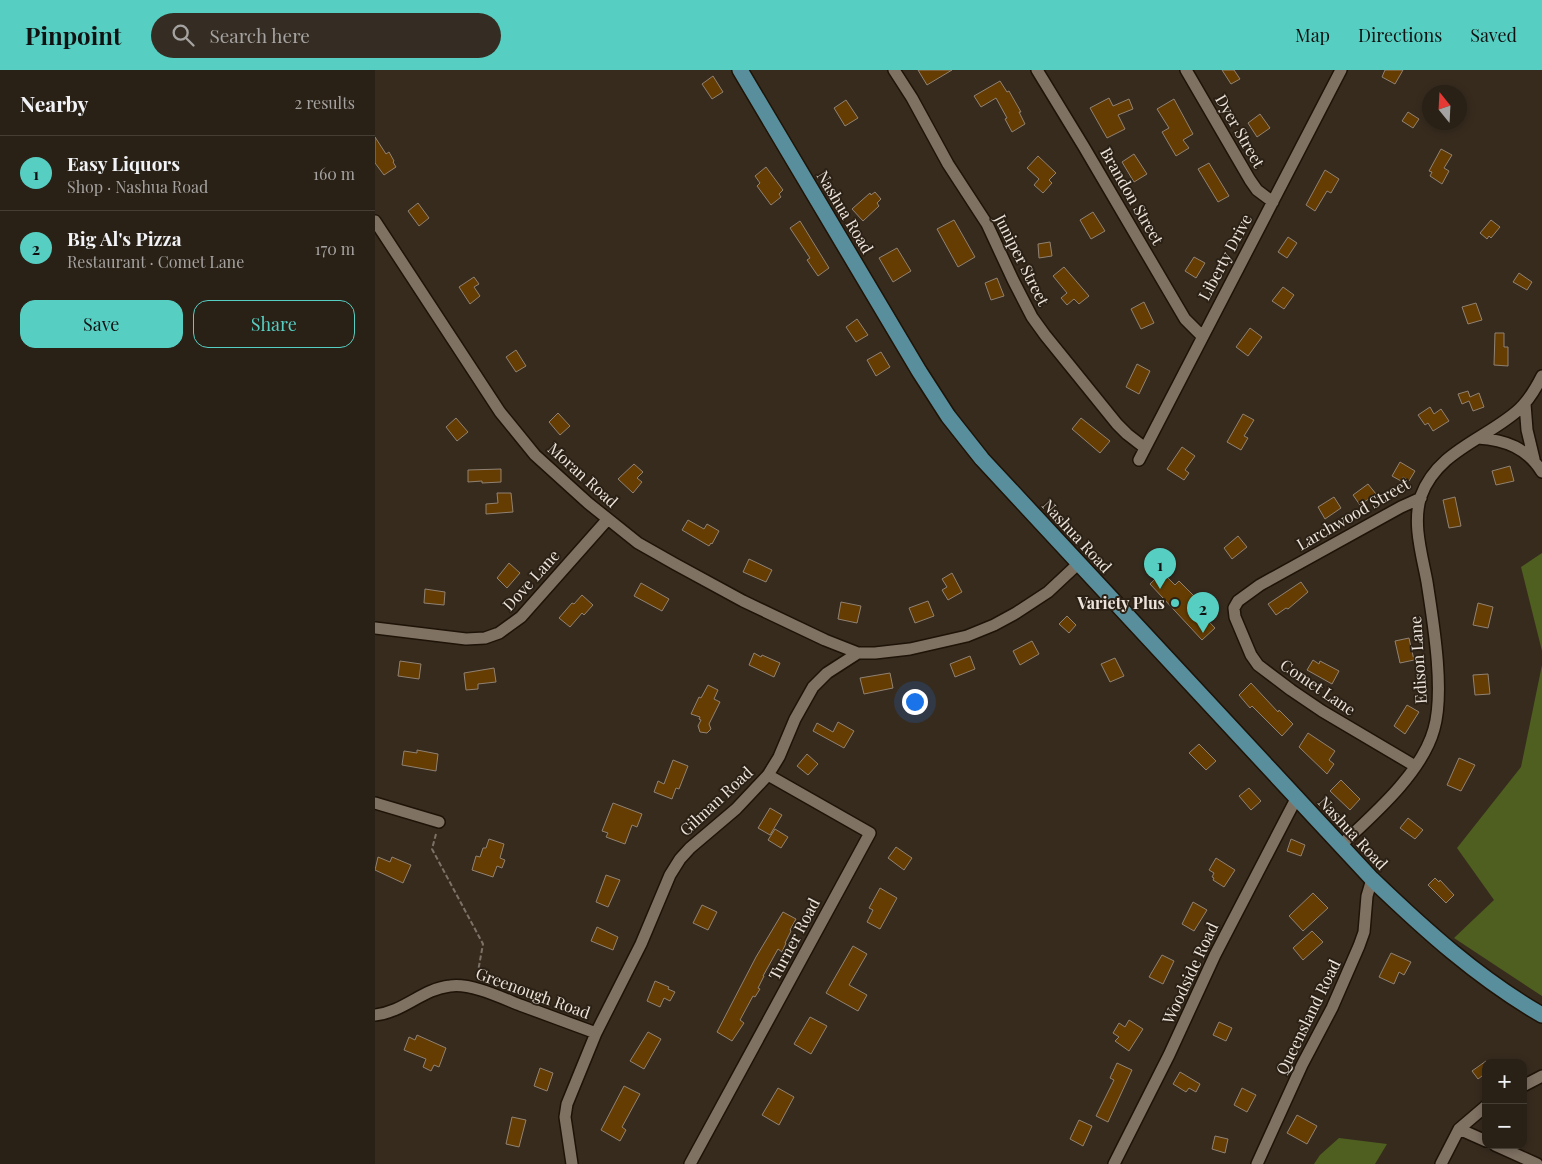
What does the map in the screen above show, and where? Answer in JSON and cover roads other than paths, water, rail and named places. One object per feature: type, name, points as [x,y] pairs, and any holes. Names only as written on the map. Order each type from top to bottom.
[{"type":"main road","name":"Nashua Road","points":[[740,70],[919,371],[965,439],[1004,484],[1372,879],[1427,931],[1464,962],[1505,992],[1542,1015]]},
{"type":"street","name":"Juniper Street","points":[[894,70],[912,98],[948,164],[987,224],[1032,317],[1117,424],[1145,448]]},
{"type":"street","name":"Brandon Street","points":[[1037,70],[1185,319],[1201,336]]},
{"type":"street","name":"Dyer Street","points":[[1186,70],[1250,180],[1257,190],[1273,202]]},
{"type":"street","name":"Liberty Drive","points":[[1139,460],[1201,336],[1341,70]]},
{"type":"street","name":"Moran Road","points":[[375,221],[499,412],[535,455],[607,520],[638,543],[743,601],[825,640],[858,653]]},
{"type":"street","name":"Larchwood Street","points":[[1234,608],[1238,601],[1260,585],[1401,507],[1421,498],[1425,486],[1441,464],[1451,455],[1516,412],[1533,393],[1542,376]]},
{"type":"street","points":[[1525,404],[1527,430],[1534,459],[1542,472]]},
{"type":"street","points":[[1478,438],[1503,442],[1514,446],[1534,459]]},
{"type":"street","name":"Edison Lane","points":[[1341,846],[1383,805],[1415,766],[1434,730],[1439,706],[1435,640],[1419,535],[1421,498]]},
{"type":"street","name":"Dove Lane","points":[[375,628],[466,639],[482,638],[499,633],[521,617],[607,520]]},
{"type":"street","points":[[858,653],[910,649],[967,636],[1016,613],[1048,592],[1079,563]]},
{"type":"street","name":"Comet Lane","points":[[1234,608],[1237,623],[1251,655],[1258,665],[1323,711],[1415,766]]},
{"type":"street","name":"Gilman Road","points":[[573,1164],[566,1130],[565,1113],[571,1094],[596,1033],[641,944],[675,867],[690,848],[737,809],[768,775],[779,757],[795,719],[813,687],[827,673],[858,653]]},
{"type":"street","name":"Turner Road","points":[[690,1164],[870,833],[768,775]]},
{"type":"street","name":"Woodside Road","points":[[1114,1164],[1169,1055],[1215,955],[1297,797]]},
{"type":"street","points":[[375,803],[439,822]]},
{"type":"street","name":"Queensland Road","points":[[1257,1164],[1302,1065],[1332,1008],[1359,946],[1364,932],[1367,896],[1372,879]]},
{"type":"street","name":"Greenough Road","points":[[375,1015],[391,1012],[439,988],[451,985],[465,986],[493,994],[596,1033]]},
{"type":"street","points":[[1527,1084],[1542,1076]]},
{"type":"street","points":[[1441,1164],[1459,1129],[1482,1109]]},
{"type":"street","points":[[1459,1129],[1482,1139]]},
{"type":"street","points":[[1504,1149],[1537,1164]]},
{"type":"place","name":"Easy Liquors","points":[[1160,589]]},
{"type":"place","name":"Variety Plus","points":[[1175,603]]},
{"type":"place","name":"Big Al's Pizza","points":[[1203,633]]}]
